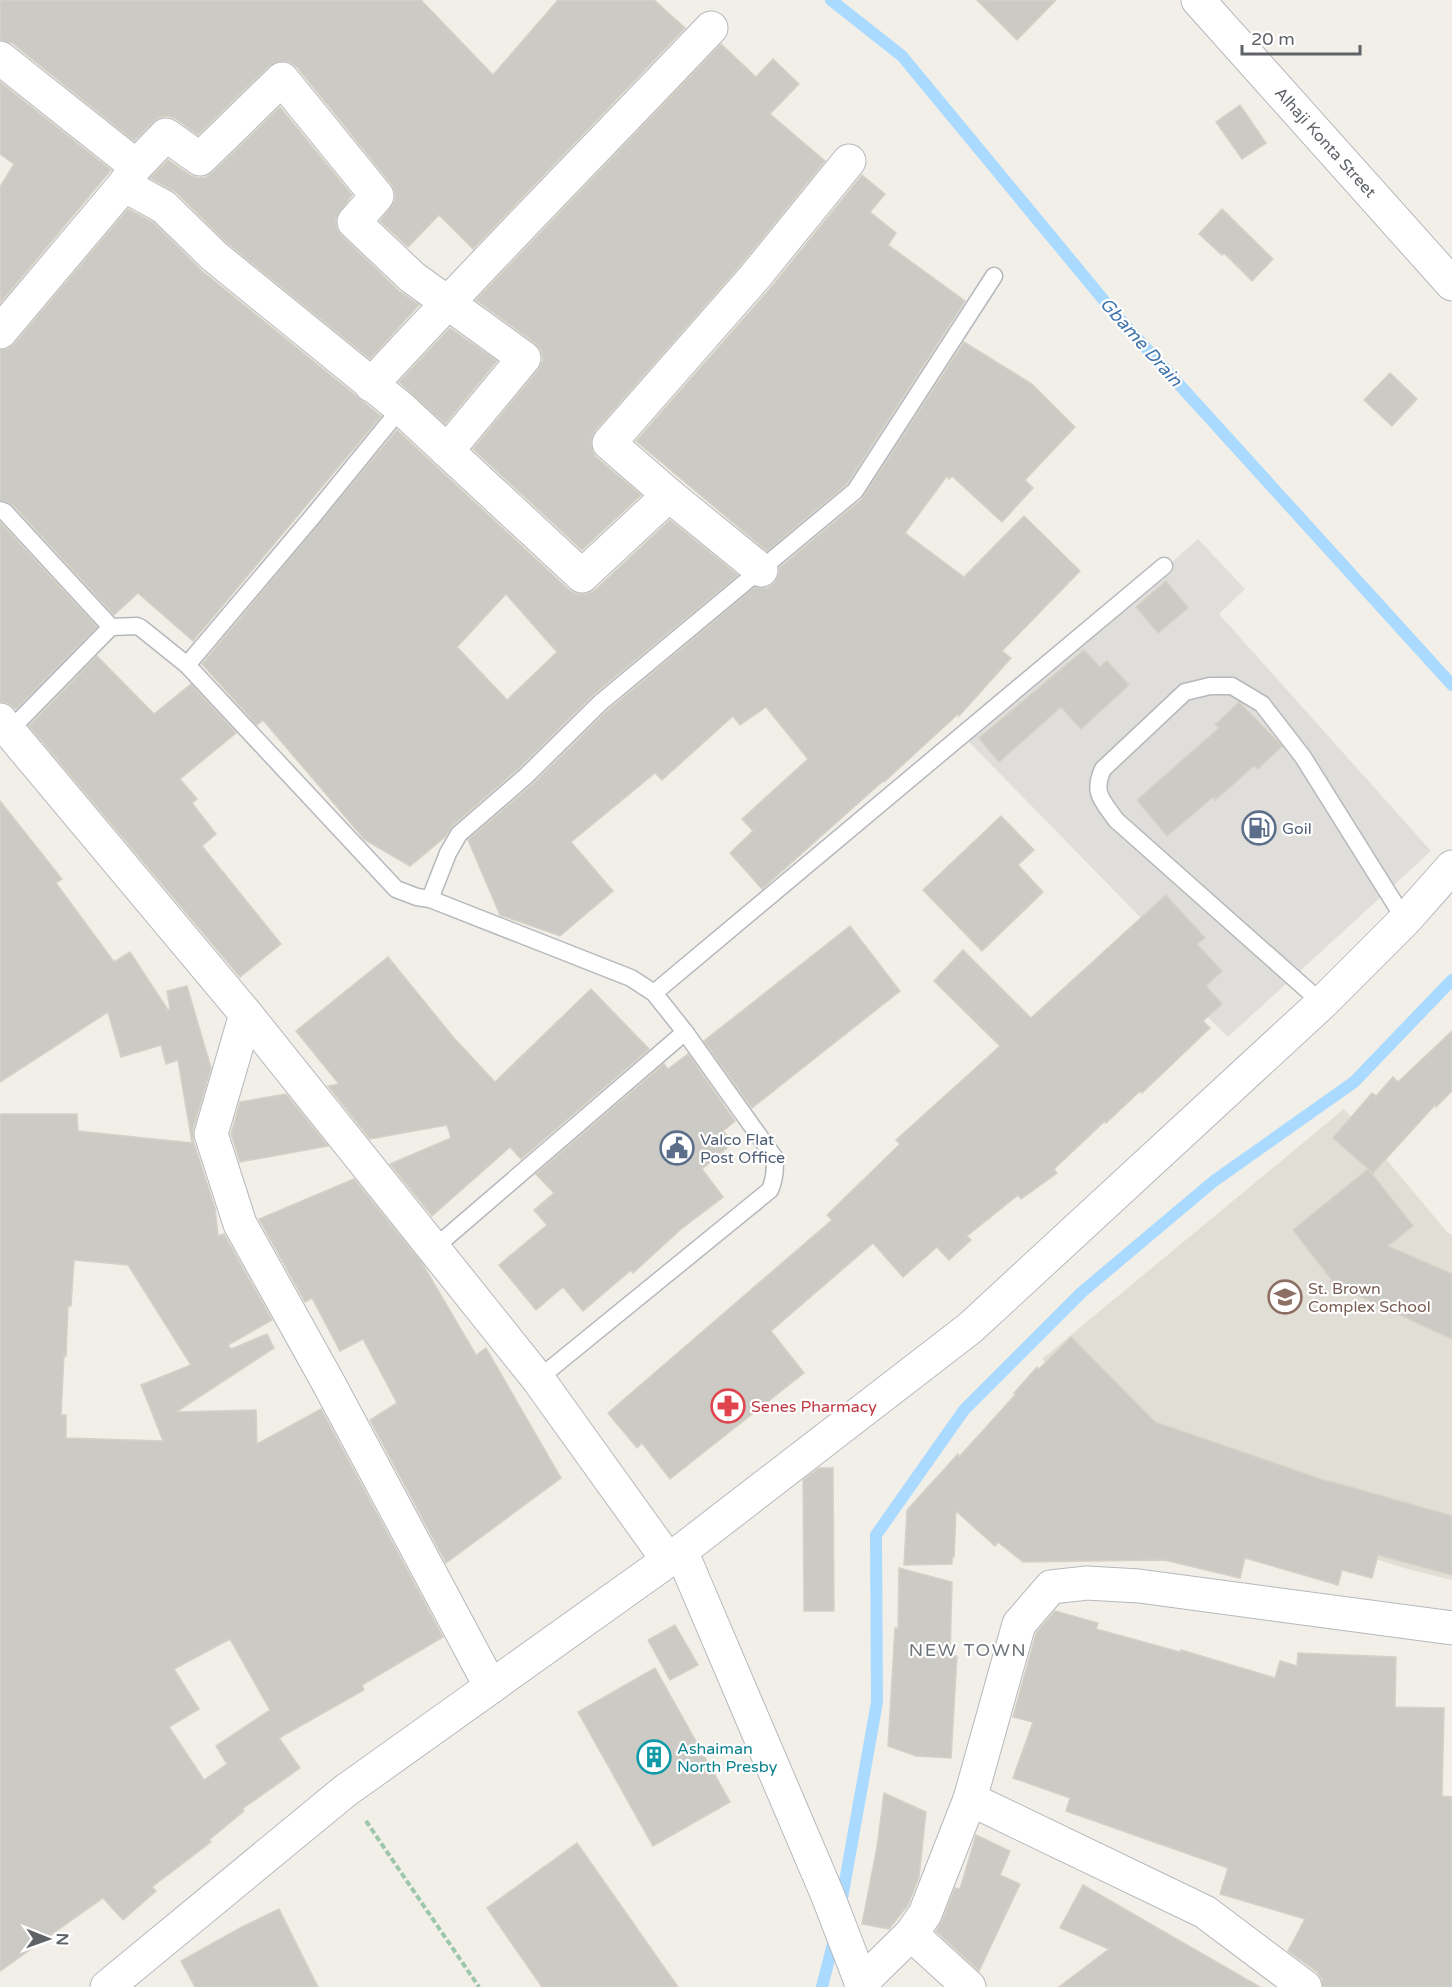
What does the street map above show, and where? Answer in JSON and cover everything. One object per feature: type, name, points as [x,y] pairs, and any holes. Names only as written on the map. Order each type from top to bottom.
[{"type":"street","name":"Alhaji Konta Street","points":[[1198,0],[1452,284]]},
{"type":"street","points":[[371,385],[447,302],[553,195],[711,28]]},
{"type":"street","points":[[0,58],[130,175],[214,256],[401,408],[582,576],[669,495]]},
{"type":"street","points":[[0,332],[166,135],[200,159],[282,79],[377,196],[354,222],[412,277],[524,358],[447,451]]},
{"type":"street","points":[[761,570],[609,443],[753,279],[849,161]]},
{"type":"street","points":[[5,725],[246,1014],[538,1379],[674,1556],[828,1896],[859,1976],[911,1934],[925,1914],[970,1799],[1019,1624],[1051,1587],[1087,1583],[1139,1586],[1452,1628]]},
{"type":"street","points":[[107,1987],[345,1791],[674,1556],[970,1328],[1322,1003],[1405,920],[1452,867]]},
{"type":"street","points":[[246,1014],[211,1134],[240,1224],[335,1395],[491,1687]]},
{"type":"street","points":[[970,1799],[1205,1912],[1305,1987]]},
{"type":"street","points":[[911,1934],[969,1987]]},
{"type":"lane","points":[[430,899],[448,853],[459,834],[526,776],[600,703],[855,491],[994,276]]},
{"type":"lane","points":[[187,665],[401,408]]},
{"type":"lane","points":[[0,510],[5,512],[111,627]]},
{"type":"lane","points":[[654,993],[1164,566]]},
{"type":"lane","points":[[5,725],[111,627],[137,626],[187,665],[396,889],[430,899],[632,978],[654,993],[685,1032],[774,1156],[776,1168],[774,1180],[770,1190],[538,1379]]},
{"type":"lane","points":[[1322,1003],[1116,820],[1101,798],[1097,783],[1103,769],[1185,692],[1210,686],[1232,686],[1262,704],[1303,757],[1405,920]]},
{"type":"lane","points":[[433,1249],[685,1032]]},
{"type":"path","points":[[345,1791],[479,1987]]},
{"type":"shaded area","points":[[1198,539],[1245,589],[1219,614],[1431,851],[1228,1037],[1169,979],[1184,962],[968,741]]},
{"type":"shaded area","name":"St. Brown Complex School","points":[[1344,1109],[1447,1232],[1452,1235],[1452,1580],[1411,1570],[1259,1524],[1136,1451],[1042,1359]]},
{"type":"building","points":[[0,0],[421,0],[493,75],[558,0],[654,0],[685,28],[473,249],[439,215],[408,247],[380,221],[395,201],[392,185],[297,67],[289,62],[279,61],[269,66],[198,135],[168,116],[160,117],[153,122],[134,141],[12,43],[0,40]]},
{"type":"building","points":[[977,0],[1056,0],[1017,40]]},
{"type":"building","points":[[721,44],[756,77],[773,59],[799,84],[770,114],[825,161],[739,267],[595,431],[591,440],[592,450],[596,457],[641,495],[582,550],[473,449],[538,370],[543,360],[541,350],[535,343],[476,300]]},
{"type":"building","points":[[0,82],[111,170],[0,303],[0,187],[14,164],[0,154]]},
{"type":"building","points":[[1240,105],[1266,143],[1242,159],[1216,122]]},
{"type":"building","points":[[280,107],[352,195],[336,218],[336,227],[341,235],[399,291],[419,305],[370,359],[226,242],[177,193],[150,178],[168,160],[190,175],[198,178],[206,177]]},
{"type":"building","points":[[862,175],[885,194],[870,212],[896,233],[888,245],[965,301],[847,484],[767,551],[636,441],[768,291]]},
{"type":"building","points":[[128,209],[153,222],[202,271],[381,416],[193,641],[138,593],[114,615],[13,505],[0,500],[0,350],[7,349],[14,344]]},
{"type":"building","points":[[1222,209],[1273,259],[1252,281],[1224,253],[1222,255],[1199,234]]},
{"type":"building","points":[[450,328],[497,361],[445,424],[399,382]]},
{"type":"building","points":[[964,342],[1032,384],[1075,427],[1025,480],[1033,488],[1002,522],[952,476],[949,479],[947,476],[905,533],[964,577],[1024,516],[1080,571],[1002,651],[1011,658],[959,716],[958,714],[762,889],[730,853],[753,831],[742,819],[808,759],[766,707],[740,725],[733,716],[662,780],[655,773],[571,842],[613,891],[560,936],[500,915],[468,840],[533,784],[607,711],[755,587],[767,588],[775,582],[779,568],[862,499]]},
{"type":"building","points":[[1390,373],[1417,399],[1392,426],[1364,400]]},
{"type":"building","points":[[397,430],[569,590],[577,594],[586,594],[595,590],[670,520],[738,575],[593,695],[519,768],[452,826],[445,837],[410,866],[365,840],[263,720],[257,725],[202,664]],"holes":[[[506,594],[557,652],[507,700],[457,647]]]},
{"type":"building","points":[[0,522],[97,627],[16,709],[7,703],[0,702]]},
{"type":"building","points":[[1166,581],[1188,608],[1158,633],[1136,607]]},
{"type":"building","points":[[1084,650],[1100,667],[1107,661],[1129,685],[1081,729],[1061,707],[999,762],[979,738]]},
{"type":"building","points":[[97,656],[154,714],[191,684],[236,733],[180,779],[197,799],[192,803],[216,834],[202,846],[281,944],[240,977],[29,726]]},
{"type":"building","points":[[1239,702],[1282,746],[1258,769],[1254,766],[1215,800],[1213,797],[1167,836],[1137,800],[1219,728],[1215,725]]},
{"type":"building","points":[[0,801],[62,879],[56,883],[114,962],[130,952],[168,1010],[170,1009],[167,991],[187,986],[211,1068],[193,1129],[193,1140],[215,1208],[218,1236],[224,1234],[272,1320],[228,1345],[231,1349],[267,1334],[274,1348],[176,1412],[256,1410],[257,1444],[321,1409],[443,1637],[362,1685],[364,1690],[279,1738],[300,1768],[242,1809],[244,1811],[209,1840],[211,1842],[152,1887],[156,1891],[123,1920],[103,1898],[0,1971],[0,1114],[77,1114],[78,1131],[192,1143],[178,1060],[166,1064],[161,1045],[121,1057],[108,1012],[0,1082]],"holes":[[[74,1260],[128,1265],[191,1365],[141,1385],[163,1441],[66,1438],[66,1415],[61,1415],[68,1306],[71,1306]],[[230,1639],[270,1710],[216,1746],[227,1764],[204,1780],[169,1727],[199,1709],[174,1669]]]},
{"type":"building","points":[[1001,816],[1034,850],[1018,865],[1043,892],[982,951],[923,890]]},
{"type":"building","points":[[1166,895],[1205,938],[1197,944],[1222,971],[1206,986],[1222,1004],[1203,1021],[1210,1028],[1142,1093],[1140,1091],[1106,1123],[1105,1121],[1054,1169],[1057,1173],[1021,1199],[1018,1195],[967,1236],[971,1240],[949,1260],[937,1247],[903,1277],[873,1243],[771,1331],[804,1373],[670,1479],[642,1443],[637,1448],[608,1413],[832,1220],[827,1215],[900,1144],[896,1140],[1000,1046],[934,981],[963,950],[1031,1018]]},
{"type":"building","points":[[850,926],[900,991],[752,1108],[704,1041]]},
{"type":"building","points":[[388,957],[454,1038],[495,1082],[591,989],[649,1049],[521,1159],[510,1147],[432,1216],[390,1164],[451,1138],[447,1125],[370,1139],[328,1086],[339,1084],[296,1031]]},
{"type":"building","points":[[1452,1031],[1452,1091],[1436,1107],[1435,1105],[1373,1173],[1333,1138],[1372,1093],[1376,1096],[1393,1077],[1398,1082]]},
{"type":"building","points":[[688,1054],[735,1121],[723,1131],[733,1143],[702,1169],[723,1197],[680,1230],[633,1273],[631,1270],[583,1311],[563,1287],[536,1310],[499,1265],[547,1225],[534,1210],[554,1193],[536,1174],[664,1064],[668,1069]]},
{"type":"building","points":[[286,1094],[328,1146],[240,1162],[231,1134],[240,1102]]},
{"type":"building","points":[[1368,1169],[1413,1226],[1388,1246],[1452,1274],[1452,1339],[1331,1283],[1331,1279],[1293,1230]]},
{"type":"building","points":[[354,1179],[422,1263],[476,1355],[486,1348],[561,1478],[446,1563],[370,1420],[397,1403],[363,1339],[340,1351],[312,1298],[305,1302],[259,1219]]},
{"type":"building","points":[[1071,1337],[1155,1422],[1329,1482],[1452,1516],[1452,1575],[1378,1555],[1372,1578],[1342,1570],[1338,1585],[1245,1558],[1240,1578],[1164,1560],[1023,1562],[998,1542],[995,1546],[956,1511],[952,1564],[904,1565],[907,1510],[958,1454],[959,1457],[1016,1394],[1014,1393],[1037,1367],[1039,1369]]},
{"type":"building","points":[[819,1468],[833,1468],[834,1611],[804,1611],[803,1480]]},
{"type":"building","points":[[899,1568],[952,1582],[950,1656],[957,1656],[951,1758],[916,1756],[888,1746],[895,1628],[898,1628]]},
{"type":"building","points":[[1055,1611],[1098,1623],[1096,1629],[1180,1652],[1181,1650],[1275,1678],[1280,1661],[1297,1666],[1298,1653],[1396,1657],[1395,1707],[1444,1708],[1442,1796],[1452,1797],[1452,1987],[1323,1987],[1322,1979],[1317,1972],[1288,1951],[1305,1919],[1220,1894],[1228,1868],[1066,1811],[1070,1798],[1013,1778],[1033,1722],[1013,1717],[1036,1633]]},
{"type":"building","points":[[675,1625],[698,1665],[670,1680],[648,1640]]},
{"type":"building","name":"Ashaiman North Presby","points":[[655,1668],[730,1802],[653,1846],[578,1712]]},
{"type":"building","points":[[884,1793],[926,1812],[919,1877],[908,1905],[889,1929],[862,1924],[877,1847]]},
{"type":"building","points":[[976,1835],[1010,1851],[1000,1875],[1020,1884],[979,1971],[936,1931],[955,1888],[960,1889]]},
{"type":"building","points":[[577,1843],[678,1987],[542,1987],[487,1908]]},
{"type":"building","points":[[1083,1885],[1260,1987],[1059,1987],[1109,1949],[1060,1928]]},
{"type":"building","points":[[279,1909],[318,1987],[195,1987],[181,1961]]},
{"type":"waterway","name":"Gbame Drain","points":[[831,0],[902,56],[1116,315],[1452,685]]},
{"type":"waterway","points":[[841,1904],[877,1702],[876,1535],[964,1410],[1082,1292],[1214,1181],[1354,1082],[1452,980]]},
{"type":"waterway","points":[[822,1987],[835,1936]]},
{"type":"place","name":"Goil","points":[[1259,828]]},
{"type":"place","name":"Valco Flat Post Office","points":[[677,1148]]},
{"type":"place","name":"St. Brown Complex School","points":[[1285,1297]]},
{"type":"place","name":"Senes Pharmacy","points":[[728,1406]]},
{"type":"place","name":"Ashaiman North Presby","points":[[654,1757]]},
{"type":"district","name":"NEW TOWN","points":[[968,1650]]}]
